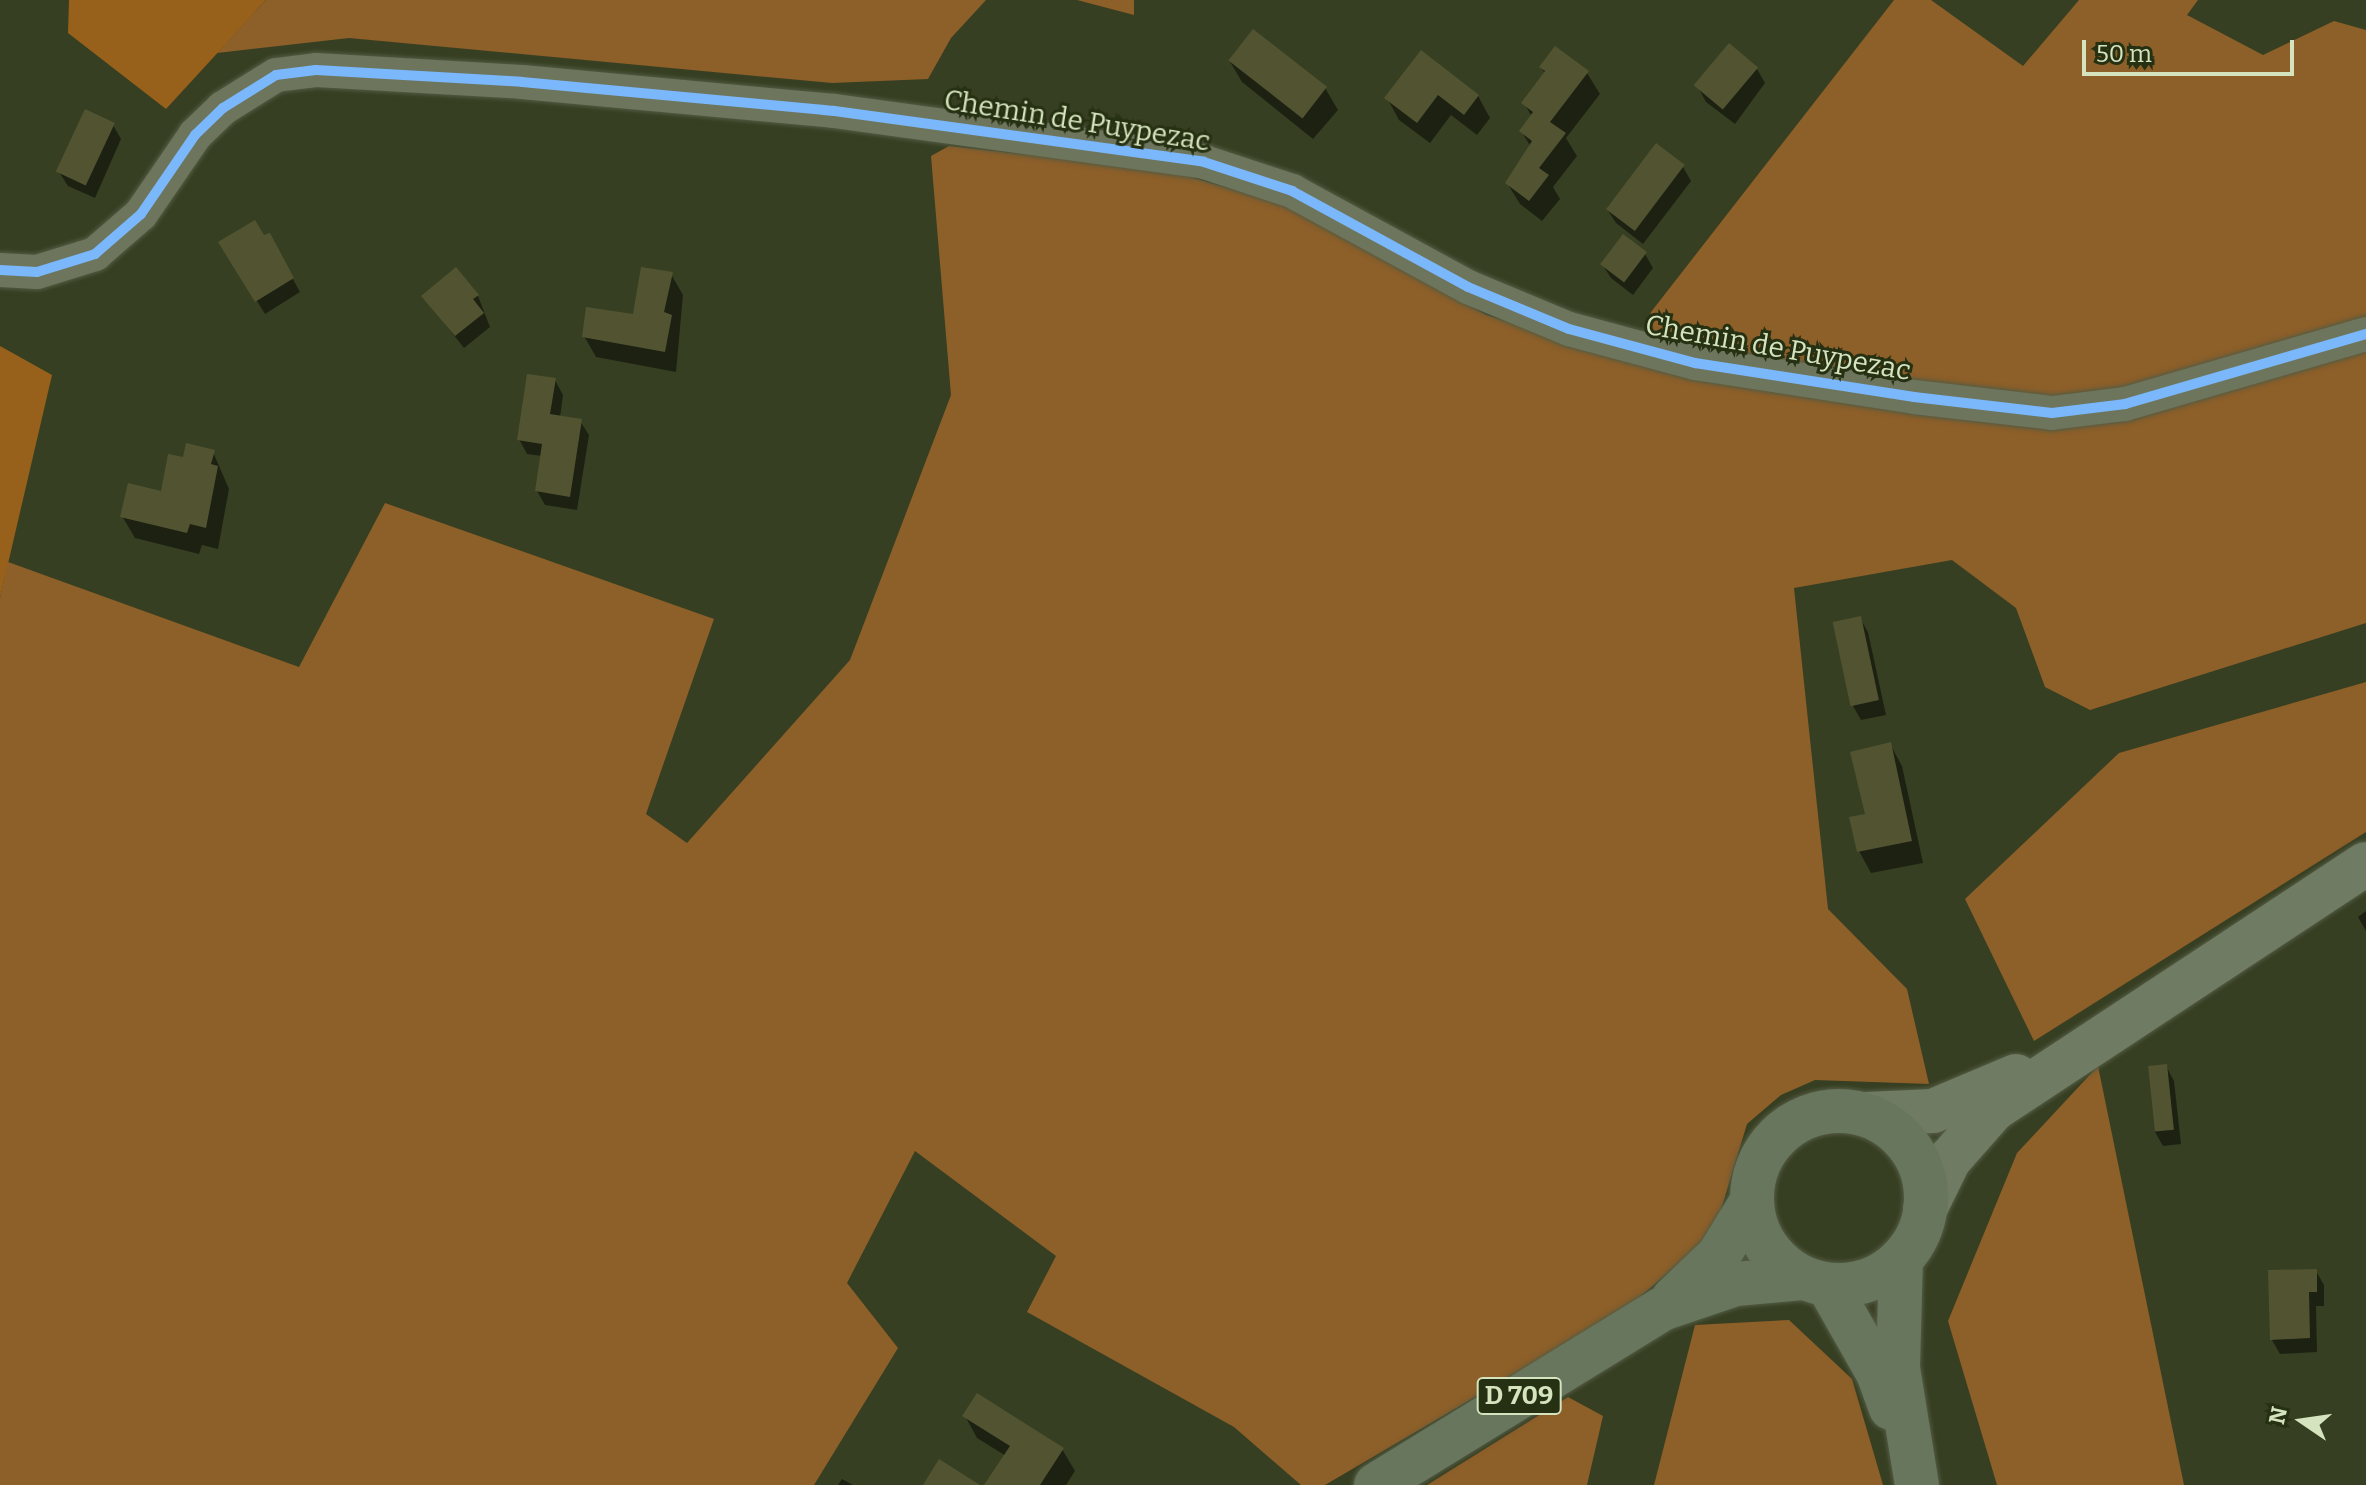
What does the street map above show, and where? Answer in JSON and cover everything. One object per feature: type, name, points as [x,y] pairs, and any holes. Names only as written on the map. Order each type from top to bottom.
[{"type":"main road","points":[[1816,1282],[1878,1276],[1901,1259],[1917,1236],[1925,1209],[1949,1160],[1994,1109],[2087,1043],[2366,864]]},
{"type":"main road","points":[[1917,1484],[1878,1373],[1816,1282],[1765,1245],[1752,1201],[1761,1157],[1780,1133],[1820,1113],[1933,1111],[2087,1043]]},
{"type":"main road","points":[[1866,1114],[1887,1125],[1912,1151],[1925,1185],[1925,1209]]},
{"type":"main road","name":"D 709","points":[[1376,1485],[1662,1309],[1719,1255],[1752,1201]]},
{"type":"main road","points":[[1901,1259],[1898,1368],[1917,1484]]},
{"type":"main road","name":"D 709","points":[[1662,1309],[1736,1284],[1816,1282]]},
{"type":"street","name":"Chemin de Puypezac","points":[[0,270],[37,272],[95,254],[141,214],[195,135],[223,108],[276,75],[316,70],[522,82],[834,111],[1204,162],[1292,191],[1468,287],[1569,329],[1695,363],[1914,397],[2052,413],[2125,404],[2366,334]]},
{"type":"shaded area","points":[[69,0],[266,0],[166,109],[68,33]]},
{"type":"shaded area","points":[[266,0],[986,0],[951,38],[928,79],[832,83],[349,38],[217,53]]},
{"type":"shaded area","points":[[1077,0],[1134,0],[1134,15]]},
{"type":"shaded area","points":[[1894,0],[1931,0],[2023,66],[2079,0],[2198,0],[2187,15],[2263,55],[2334,21],[2366,30],[2366,623],[2090,710],[2045,687],[2016,608],[1952,560],[1794,588],[1828,909],[1907,989],[1929,1084],[1815,1080],[1781,1095],[1747,1124],[1714,1233],[1627,1308],[1325,1485],[1301,1485],[1234,1427],[1027,1312],[1056,1256],[915,1151],[847,1283],[898,1348],[814,1485],[0,1485],[0,598],[8,562],[299,667],[385,503],[714,619],[646,814],[687,843],[850,660],[951,395],[931,156],[949,146],[1170,171],[1285,205],[1486,315],[1639,363],[1651,312]]},
{"type":"shaded area","points":[[0,346],[52,375],[0,598]]},
{"type":"shaded area","points":[[2366,682],[2366,832],[2034,1041],[1965,899],[2119,753]]},
{"type":"shaded area","points":[[2098,1066],[2184,1485],[1997,1485],[1948,1321],[2017,1153]]},
{"type":"shaded area","points":[[1789,1320],[1852,1379],[1883,1485],[1654,1485],[1695,1325]]},
{"type":"shaded area","points":[[1568,1397],[1603,1416],[1587,1485],[1427,1485]]},
{"type":"building","points":[[1253,29],[1327,87],[1302,118],[1228,61]]},
{"type":"building","points":[[1729,43],[1758,67],[1723,110],[1694,85]]},
{"type":"building","points":[[1555,46],[1589,71],[1550,122],[1566,133],[1539,168],[1549,175],[1529,201],[1505,183],[1532,141],[1519,131],[1533,112],[1521,103],[1545,71],[1539,67]]},
{"type":"building","points":[[1421,50],[1479,95],[1464,115],[1438,95],[1417,123],[1384,98]]},
{"type":"building","points":[[85,109],[115,123],[86,185],[56,172]]},
{"type":"building","points":[[1656,143],[1685,165],[1635,231],[1606,209]]},
{"type":"building","points":[[255,220],[264,235],[270,233],[294,278],[255,302],[218,242]]},
{"type":"building","points":[[1623,234],[1647,252],[1624,282],[1600,264]]},
{"type":"building","points":[[456,267],[479,295],[473,299],[484,313],[455,336],[421,296]]},
{"type":"building","points":[[641,267],[673,272],[664,312],[672,315],[665,352],[582,337],[586,307],[633,314]]},
{"type":"building","points":[[527,374],[556,378],[550,414],[582,419],[570,497],[535,491],[542,444],[517,440]]},
{"type":"building","points":[[186,443],[215,450],[211,464],[218,466],[206,528],[190,524],[187,533],[120,517],[128,483],[161,491],[168,454],[183,457]]},
{"type":"building","points":[[1861,616],[1879,700],[1851,706],[1833,622]]},
{"type":"building","points":[[1891,742],[1912,841],[1857,852],[1849,817],[1865,814],[1850,752]]},
{"type":"building","points":[[2167,1064],[2174,1130],[2155,1132],[2148,1066]]},
{"type":"building","points":[[2317,1269],[2317,1292],[2309,1292],[2310,1338],[2270,1340],[2268,1270]]},
{"type":"building","points":[[977,1393],[1064,1448],[1040,1485],[984,1485],[1010,1446],[962,1416]]},
{"type":"building","points":[[939,1459],[980,1485],[923,1485]]},
{"type":"cycle path","points":[[0,270],[37,272],[95,254],[141,214],[195,135],[223,108],[276,75],[316,70],[522,82],[834,111],[1204,162],[1292,191],[1468,287],[1569,329],[1695,363],[1914,397],[2052,413],[2125,404],[2366,334]]}]
